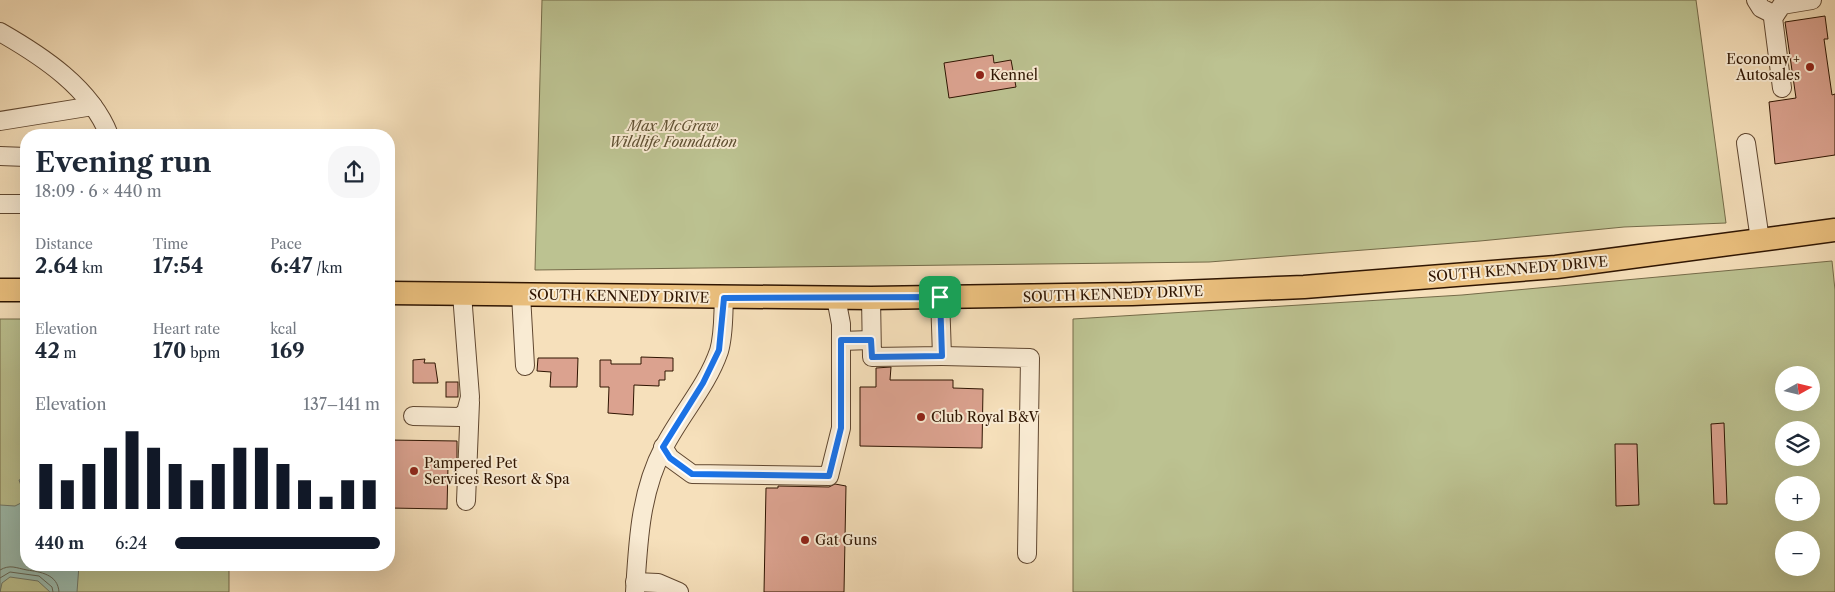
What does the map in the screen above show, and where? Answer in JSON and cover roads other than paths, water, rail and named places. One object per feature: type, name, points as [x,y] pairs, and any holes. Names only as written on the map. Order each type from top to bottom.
[{"type":"main road","name":"SOUTH KENNEDY DRIVE","points":[[395,293],[724,298],[870,298],[1132,294],[1304,287],[1556,267],[1835,230]]},
{"type":"main road","points":[[0,290],[20,290]]},
{"type":"street","points":[[1756,0],[1761,8],[1775,15]]},
{"type":"street","points":[[1782,88],[1774,27],[1775,15],[1782,5],[1812,0]]},
{"type":"street","points":[[0,32],[24,46],[59,71],[92,106],[105,129]]},
{"type":"street","points":[[0,121],[92,106]]},
{"type":"street","points":[[1746,143],[1760,240]]},
{"type":"street","points":[[0,156],[20,157]]},
{"type":"street","points":[[0,204],[20,204]]},
{"type":"street","points":[[462,294],[470,397],[466,500]]},
{"type":"street","points":[[521,295],[525,366]]},
{"type":"street","points":[[940,297],[942,356]]},
{"type":"street","points":[[679,592],[658,583],[635,587],[645,496],[663,447],[703,383],[719,350],[724,298]]},
{"type":"street","points":[[663,447],[670,458],[692,474],[829,476],[841,428],[841,324],[836,298]]},
{"type":"street","points":[[870,298],[872,357],[1030,358],[1027,554]]},
{"type":"street","points":[[841,340],[871,340]]},
{"type":"street","points":[[413,416],[460,417],[468,408],[470,397]]},
{"type":"water","points":[[20,504],[20,571],[79,571],[77,592],[50,592],[38,581],[10,577],[2,583],[0,592],[0,505],[15,506]]},
{"type":"place","name":"Economy + Autosales","points":[[1810,67]]},
{"type":"place","name":"Kennel","points":[[980,75]]},
{"type":"place","name":"Club Royal B&V","points":[[921,417]]},
{"type":"place","name":"Pampered Pet Services Resort & Spa","points":[[414,471]]},
{"type":"place","name":"Gat Guns","points":[[805,540]]},
{"type":"park label","name":"Max McGraw Wildlife Foundation","points":[[673,134]]}]
